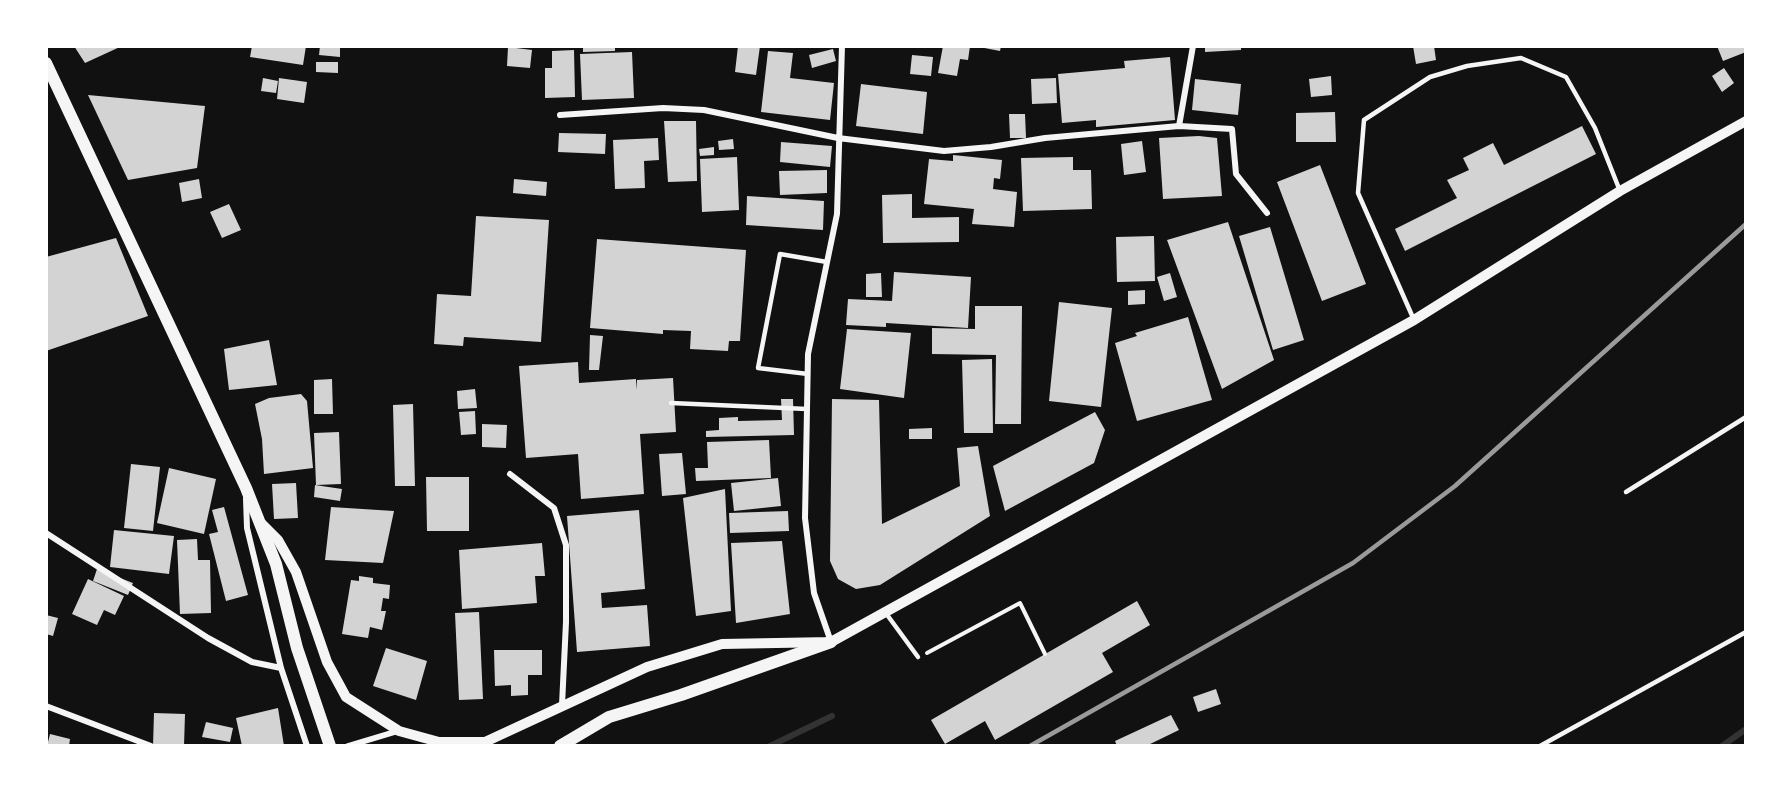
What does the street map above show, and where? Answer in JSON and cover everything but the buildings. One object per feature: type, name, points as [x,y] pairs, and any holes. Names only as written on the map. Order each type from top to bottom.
[{"type":"main road","points":[[46,63],[246,488],[276,564],[297,648],[330,746]]},
{"type":"main road","points":[[564,743],[609,717],[681,695],[831,642]]},
{"type":"street","points":[[831,642],[814,593],[805,518],[808,354],[837,214],[842,46]]},
{"type":"street","points":[[1179,126],[1193,46]]},
{"type":"street","points":[[560,115],[663,108],[704,110],[838,138],[944,151],[991,147],[1045,138],[1179,126],[1232,129],[1236,174],[1267,213]]},
{"type":"street","points":[[258,520],[278,540],[296,572],[327,662],[346,697],[399,731],[439,742],[485,742],[646,667],[722,644],[831,642],[1414,320],[1620,191],[1746,121]]},
{"type":"street","points":[[510,474],[554,507],[566,545],[566,622],[562,705]]},
{"type":"street","points":[[246,488],[247,528],[281,668],[306,746]]},
{"type":"street","points":[[46,533],[208,638],[252,662],[281,668]]},
{"type":"street","points":[[46,706],[151,746]]},
{"type":"street","points":[[348,746],[399,731]]},
{"type":"lane","points":[[1414,320],[1358,193],[1364,120],[1430,77],[1467,66],[1521,58],[1566,77],[1595,128],[1620,191]]},
{"type":"lane","points":[[808,374],[758,368],[780,254],[827,262]]},
{"type":"lane","points":[[671,403],[807,409]]},
{"type":"lane","points":[[1626,492],[1746,417]]},
{"type":"lane","points":[[885,612],[918,657]]},
{"type":"lane","points":[[1540,746],[1746,632]]},
{"type":"path","points":[[918,657],[1020,603],[1045,654]]},
{"type":"waterway","points":[[770,746],[832,716]]},
{"type":"waterway","points":[[1722,746],[1746,729]]},
{"type":"railway","points":[[1030,746],[1353,563],[1455,486],[1746,224]]}]
